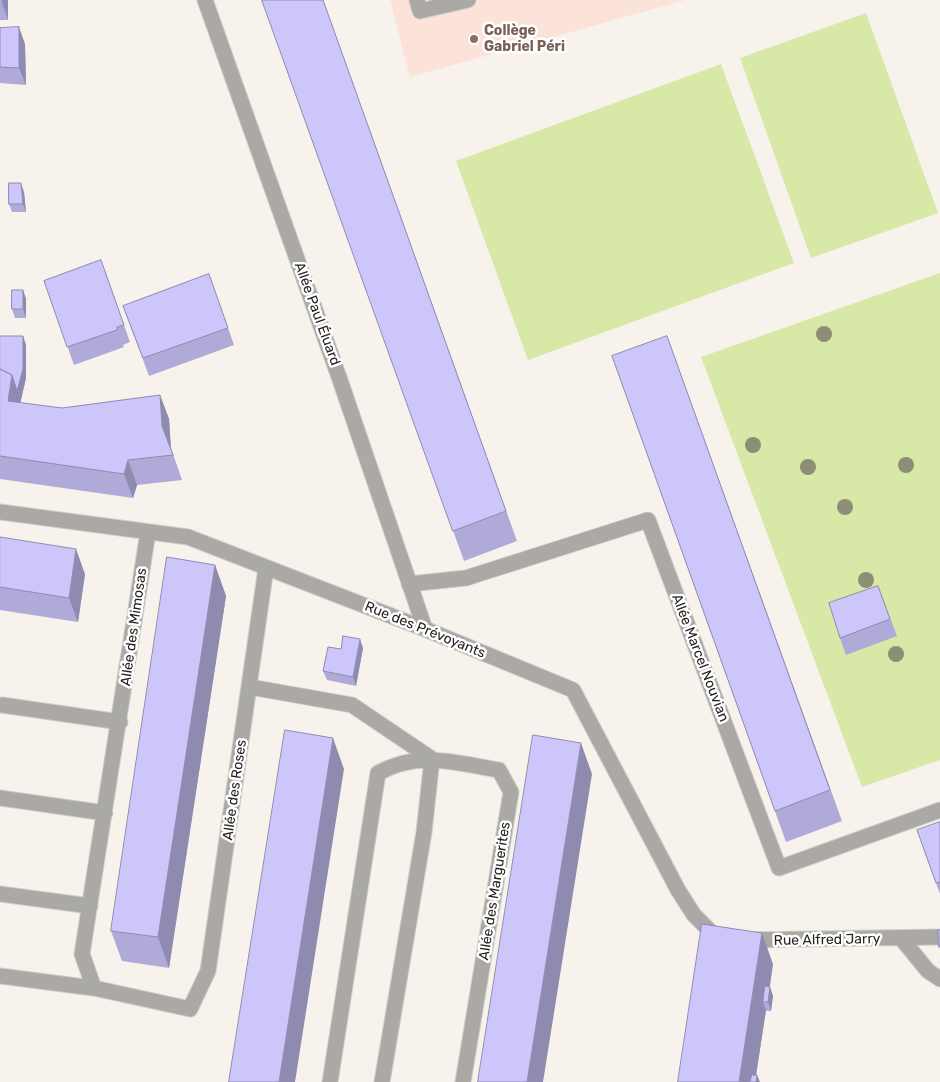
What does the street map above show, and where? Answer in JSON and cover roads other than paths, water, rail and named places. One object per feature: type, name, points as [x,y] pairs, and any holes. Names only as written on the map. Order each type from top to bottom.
[{"type":"street","name":"Allée Paul Éluard","points":[[205,0],[340,380],[425,629]]},
{"type":"street","points":[[417,0],[420,12],[468,0]]},
{"type":"street","name":"Rue des Prévoyants","points":[[0,512],[188,538],[425,629],[573,690],[678,890],[694,915],[715,936]]},
{"type":"street","name":"Allée Marcel Nouvian","points":[[410,584],[466,578],[648,520],[779,868],[940,810]]},
{"type":"street","name":"Allée des Mimosas","points":[[93,988],[82,954],[120,722],[148,532]]},
{"type":"street","name":"Allée des Roses","points":[[93,988],[190,1009],[208,971],[266,568]]},
{"type":"street","name":"Allée des Marguerites","points":[[250,687],[352,705],[432,758]]},
{"type":"street","points":[[2,704],[120,722]]},
{"type":"street","points":[[382,1082],[424,832],[432,758]]},
{"type":"street","name":"Allée des Marguerites","points":[[330,1082],[378,773],[396,763],[432,758],[500,770],[511,792],[463,1082]]},
{"type":"street","points":[[0,798],[105,813]]},
{"type":"street","points":[[0,894],[90,906]]},
{"type":"street","name":"Rue Alfred Jarry","points":[[715,936],[756,942],[940,937]]},
{"type":"street","points":[[901,938],[928,971],[940,979]]},
{"type":"street","points":[[0,976],[93,988]]},
{"type":"place","name":"Collège Gabriel Péri","points":[[474,39]]}]
